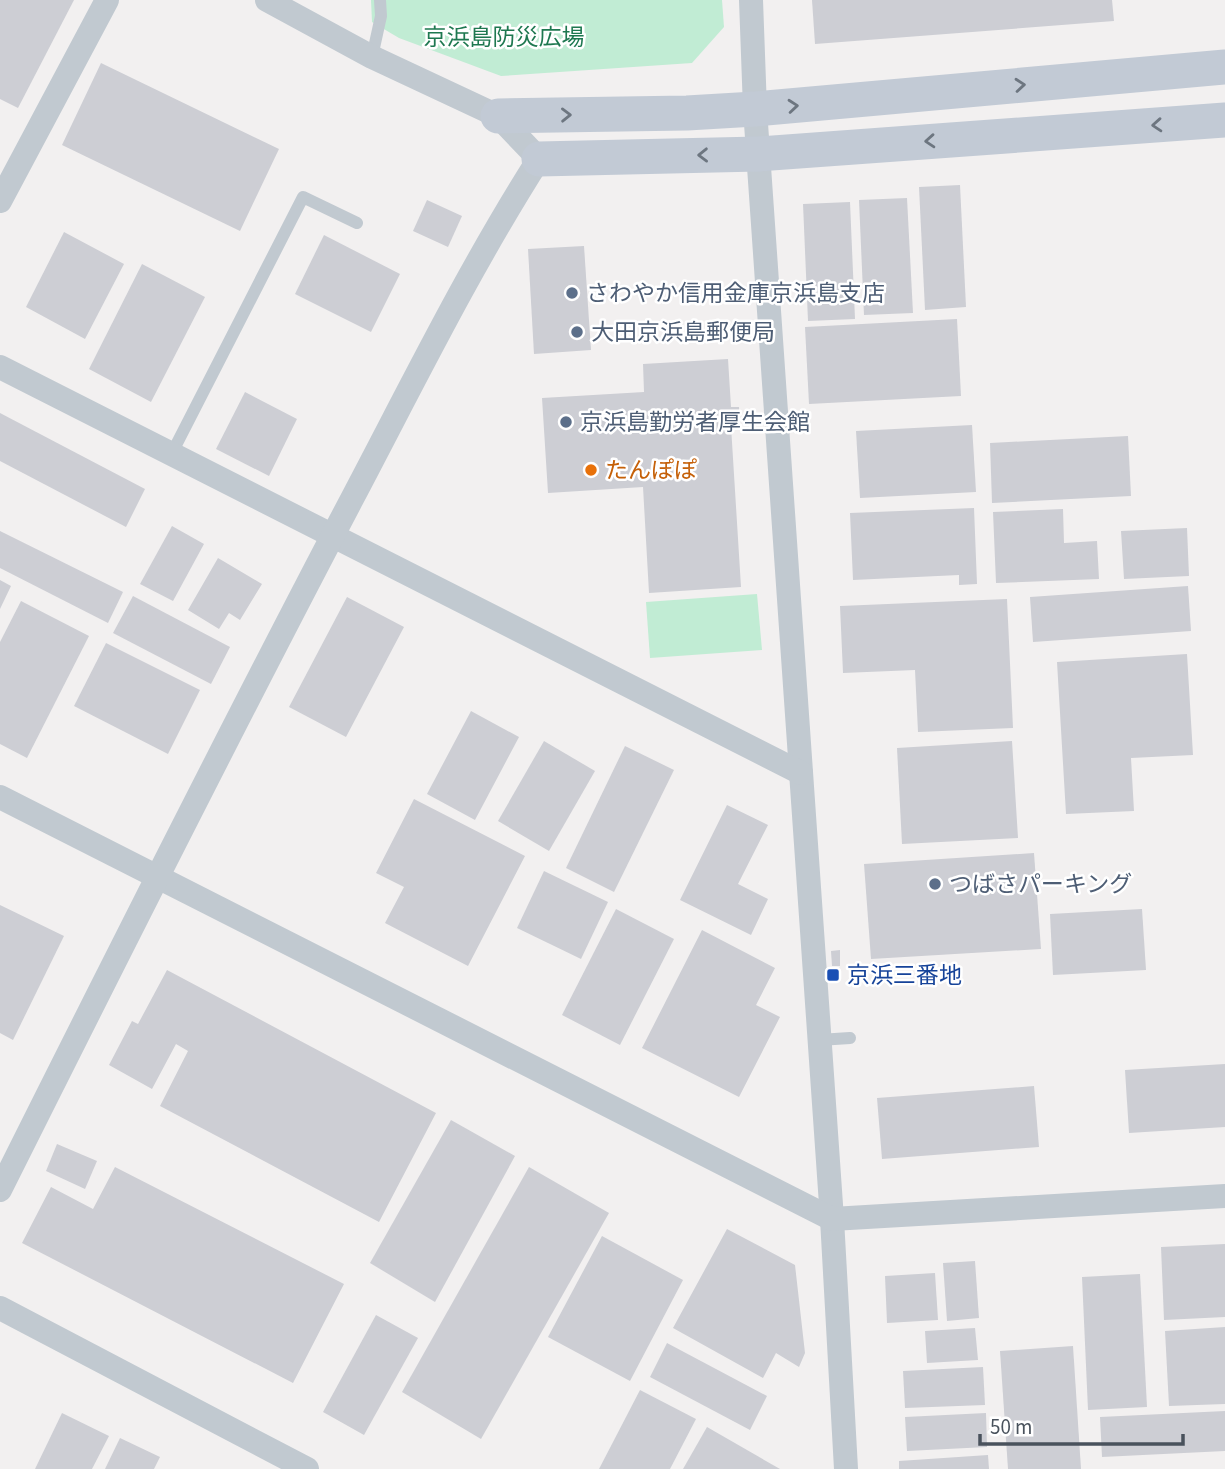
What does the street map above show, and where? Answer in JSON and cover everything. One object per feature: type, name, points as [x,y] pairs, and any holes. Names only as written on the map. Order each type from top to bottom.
[{"type":"street","points":[[0,201],[107,0]]},
{"type":"street","points":[[267,0],[372,57],[498,116],[539,159],[759,154],[1225,120]]},
{"type":"street","points":[[751,0],[755,109],[832,1219],[846,1469]]},
{"type":"street","points":[[498,116],[687,113],[755,109],[1225,67]]},
{"type":"street","points":[[0,1190],[156,877],[424,360],[539,159]]},
{"type":"street","points":[[0,367],[801,773]]},
{"type":"street","points":[[0,797],[832,1219],[1225,1196]]},
{"type":"street","points":[[0,1308],[307,1469]]},
{"type":"lane","points":[[372,57],[381,16],[380,0]]},
{"type":"lane","points":[[172,453],[303,197],[357,223]]},
{"type":"lane","points":[[819,1040],[850,1038]]},
{"type":"green space","name":"京浜島防災広場","points":[[371,0],[722,0],[724,27],[692,63],[501,76],[399,38],[372,22]]},
{"type":"green space","points":[[757,594],[762,650],[650,658],[646,602]]},
{"type":"building","points":[[0,0],[74,0],[18,108],[0,99]]},
{"type":"building","points":[[812,0],[1112,0],[1114,21],[815,44]]},
{"type":"building","points":[[101,63],[279,149],[240,231],[62,145]]},
{"type":"building","points":[[960,185],[966,307],[925,310],[919,187]]},
{"type":"building","points":[[907,198],[913,313],[864,315],[859,200]]},
{"type":"building","points":[[427,200],[462,216],[448,247],[413,231]]},
{"type":"building","points":[[850,202],[855,319],[808,321],[803,204]]},
{"type":"building","points":[[64,232],[124,264],[85,339],[26,307]]},
{"type":"building","points":[[324,235],[400,274],[371,332],[295,294]]},
{"type":"building","points":[[584,246],[591,350],[534,354],[528,249]]},
{"type":"building","points":[[142,264],[205,297],[151,402],[89,369]]},
{"type":"building","points":[[957,319],[961,396],[809,404],[805,327]]},
{"type":"building","name":"京浜島勤労者厚生会館","points":[[728,359],[731,407],[739,407],[740,426],[731,426],[741,587],[649,593],[643,487],[548,493],[542,398],[644,392],[643,364]]},
{"type":"building","points":[[245,392],[297,419],[269,476],[216,449]]},
{"type":"building","points":[[0,413],[145,489],[126,527],[0,461]]},
{"type":"building","points":[[972,425],[976,492],[860,498],[856,431]]},
{"type":"building","points":[[1128,436],[1131,496],[992,503],[990,443]]},
{"type":"building","points":[[974,508],[977,584],[959,585],[959,575],[853,580],[850,513]]},
{"type":"building","points":[[1063,509],[1064,543],[1097,541],[1099,579],[996,583],[993,512]]},
{"type":"building","points":[[172,526],[204,544],[173,601],[140,584]]},
{"type":"building","points":[[1187,528],[1189,576],[1124,579],[1121,531]]},
{"type":"building","points":[[0,531],[123,592],[108,623],[0,568]]},
{"type":"building","points":[[218,558],[262,584],[240,620],[229,613],[219,629],[188,610]]},
{"type":"building","points":[[0,580],[11,586],[0,609]]},
{"type":"building","points":[[1188,586],[1191,631],[1033,642],[1030,597]]},
{"type":"building","points":[[133,596],[230,647],[211,684],[113,633]]},
{"type":"building","points":[[347,597],[404,627],[346,737],[289,707]]},
{"type":"building","points":[[1007,599],[1013,728],[918,732],[915,670],[843,673],[840,606]]},
{"type":"building","points":[[21,601],[89,636],[27,758],[0,744],[0,642]]},
{"type":"building","points":[[106,643],[200,690],[168,754],[74,706]]},
{"type":"building","points":[[1187,654],[1193,755],[1131,758],[1134,811],[1066,814],[1057,662]]},
{"type":"building","points":[[471,711],[519,737],[475,820],[427,794]]},
{"type":"building","points":[[544,741],[595,771],[549,851],[498,821]]},
{"type":"building","points":[[1012,741],[1018,838],[902,844],[897,748]]},
{"type":"building","points":[[625,746],[674,770],[614,892],[566,868]]},
{"type":"building","points":[[414,799],[525,856],[468,966],[385,923],[404,887],[376,873]]},
{"type":"building","points":[[727,805],[768,825],[738,884],[768,899],[751,935],[680,900]]},
{"type":"building","name":"つばさパーキング","points":[[1034,853],[1041,949],[871,959],[864,864]]},
{"type":"building","points":[[544,871],[608,902],[581,959],[517,928]]},
{"type":"building","points":[[0,905],[64,936],[13,1040],[0,1033]]},
{"type":"building","points":[[616,909],[674,939],[620,1045],[562,1015]]},
{"type":"building","points":[[1142,909],[1146,970],[1053,975],[1050,914]]},
{"type":"building","points":[[702,930],[775,968],[756,1005],[780,1017],[739,1097],[642,1048]]},
{"type":"building","points":[[840,950],[840,966],[832,966],[831,951]]},
{"type":"building","points":[[167,970],[436,1113],[379,1222],[160,1106],[188,1051],[176,1044],[152,1089],[109,1065],[132,1021],[138,1024]]},
{"type":"building","points":[[1225,1064],[1225,1127],[1129,1133],[1125,1070]]},
{"type":"building","points":[[1034,1086],[1039,1147],[882,1159],[877,1098]]},
{"type":"building","points":[[451,1120],[515,1156],[435,1302],[370,1263]]},
{"type":"building","points":[[57,1144],[97,1161],[85,1189],[46,1171]]},
{"type":"building","points":[[115,1167],[344,1284],[293,1383],[22,1243],[51,1187],[93,1209]]},
{"type":"building","points":[[529,1167],[609,1213],[481,1439],[402,1392]]},
{"type":"building","points":[[727,1229],[795,1265],[805,1353],[799,1367],[776,1353],[763,1378],[673,1328]]},
{"type":"building","points":[[602,1236],[683,1280],[630,1381],[548,1337]]},
{"type":"building","points":[[1225,1244],[1225,1317],[1164,1320],[1161,1247]]},
{"type":"building","points":[[975,1261],[979,1318],[947,1321],[943,1263]]},
{"type":"building","points":[[935,1273],[938,1320],[887,1323],[885,1276]]},
{"type":"building","points":[[1140,1274],[1147,1407],[1088,1410],[1082,1277]]},
{"type":"building","points":[[376,1315],[418,1338],[364,1435],[323,1412]]},
{"type":"building","points":[[1225,1327],[1225,1404],[1169,1406],[1165,1331]]},
{"type":"building","points":[[975,1328],[978,1360],[927,1363],[925,1331]]},
{"type":"building","points":[[667,1343],[767,1396],[750,1430],[650,1377]]},
{"type":"building","points":[[1073,1346],[1081,1469],[1008,1469],[1000,1351]]},
{"type":"building","points":[[983,1367],[985,1405],[905,1408],[903,1371]]},
{"type":"building","points":[[640,1390],[696,1419],[670,1469],[599,1469]]},
{"type":"building","points":[[1225,1411],[1225,1451],[1102,1457],[1100,1417]]},
{"type":"building","points":[[62,1413],[109,1436],[92,1469],[35,1469]]},
{"type":"building","points":[[986,1413],[987,1447],[907,1451],[905,1417]]},
{"type":"building","points":[[707,1427],[780,1469],[683,1469]]},
{"type":"building","points":[[120,1438],[160,1457],[154,1469],[105,1469]]},
{"type":"building","points":[[988,1455],[989,1469],[899,1469],[899,1461]]},
{"type":"place","name":"さわやか信用金庫京浜島支店","points":[[572,293]]},
{"type":"place","name":"大田京浜島郵便局","points":[[577,332]]},
{"type":"place","name":"京浜島勤労者厚生会館","points":[[566,422]]},
{"type":"place","name":"たんぽぽ","points":[[591,470]]},
{"type":"place","name":"つばさパーキング","points":[[935,884]]},
{"type":"place","name":"京浜三番地","points":[[833,975]]}]
